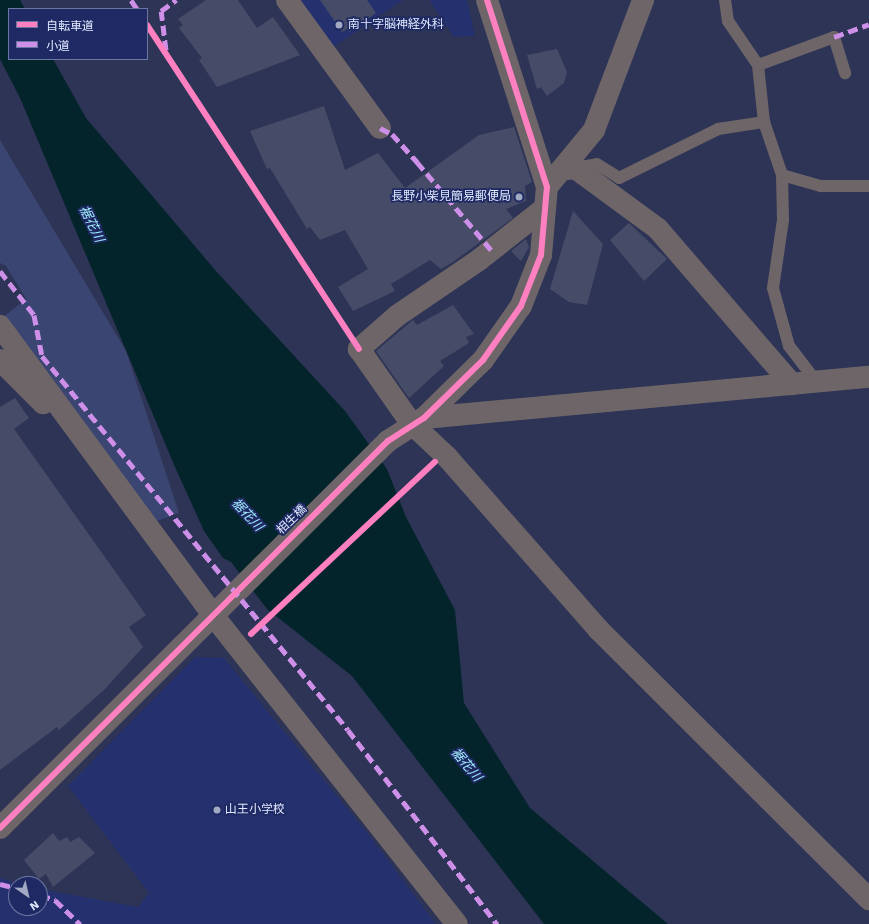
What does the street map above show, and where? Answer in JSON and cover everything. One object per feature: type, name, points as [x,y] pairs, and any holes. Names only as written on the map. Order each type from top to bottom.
[{"type":"street","points":[[287,0],[380,128]]},
{"type":"street","points":[[487,0],[547,187],[568,169],[594,130],[643,0]]},
{"type":"street","points":[[568,169],[658,229],[792,384]]},
{"type":"street","name":"相生橋","points":[[0,828],[229,596],[388,441],[418,421],[483,360],[521,306],[542,255],[547,187]]},
{"type":"street","points":[[545,208],[479,260],[398,315],[359,349],[447,457],[598,629],[869,899]]},
{"type":"street","points":[[0,326],[212,614],[457,924]]},
{"type":"street","points":[[0,360],[95,455]]},
{"type":"street","points":[[418,421],[869,377]]},
{"type":"lane","points":[[725,0],[728,21],[758,65],[764,122],[782,175],[783,220],[772,288],[789,346],[816,381]]},
{"type":"lane","points":[[758,65],[834,37],[845,74]]},
{"type":"lane","points":[[568,169],[597,164],[619,178],[718,129],[764,122]]},
{"type":"lane","points":[[782,175],[821,186],[869,186]]},
{"type":"shaded area","name":"南十字脳神経外科","points":[[296,0],[403,0],[329,50]]},
{"type":"shaded area","name":"南十字脳神経外科","points":[[429,0],[467,0],[475,36],[454,37]]},
{"type":"shaded area","points":[[0,140],[126,351],[179,513],[154,522],[3,317],[26,299],[6,266],[0,263]]},
{"type":"shaded area","name":"山王小学校","points":[[195,657],[224,658],[368,834],[436,924],[0,924],[0,878],[8,880],[8,916],[48,916],[48,890],[138,907],[149,893],[68,786]]},
{"type":"water","name":"裾花川","points":[[0,0],[20,0],[24,8],[8,8],[8,60],[54,60],[86,118],[216,271],[345,411],[387,469],[406,517],[455,610],[464,703],[530,808],[668,924],[544,924],[352,676],[267,609],[231,562],[223,558],[204,531],[175,467],[20,98],[0,59]]},
{"type":"building","points":[[206,0],[238,0],[257,28],[273,17],[300,55],[217,87],[199,60],[202,58],[179,28],[183,25],[178,19]]},
{"type":"building","points":[[320,0],[367,0],[376,13],[349,32],[347,29],[342,32]]},
{"type":"building","points":[[557,49],[567,72],[564,83],[547,96],[541,87],[537,89],[527,55]]},
{"type":"building","points":[[324,106],[345,170],[378,153],[405,188],[479,135],[514,127],[532,182],[525,186],[526,201],[506,209],[513,218],[453,262],[441,269],[430,260],[391,284],[395,291],[353,311],[338,287],[368,269],[345,230],[320,240],[310,227],[307,229],[270,168],[267,169],[250,131]]},
{"type":"building","points":[[573,211],[603,244],[587,305],[569,302],[550,289]]},
{"type":"building","points":[[629,223],[667,259],[644,281],[610,240]]},
{"type":"building","points":[[526,239],[529,247],[521,261],[511,251]]},
{"type":"building","points":[[453,305],[474,334],[466,337],[469,343],[440,361],[444,366],[409,398],[376,351],[413,320],[417,325]]},
{"type":"building","points":[[15,398],[29,418],[14,429],[146,615],[129,627],[143,647],[104,690],[59,730],[57,727],[0,770],[0,407]]},
{"type":"building","points":[[53,833],[59,841],[67,837],[70,842],[79,837],[95,853],[53,887],[46,874],[43,876],[37,876],[24,860]]},
{"type":"marked path","points":[[131,0],[136,8]]},
{"type":"marked path","points":[[166,50],[161,11],[176,0]]},
{"type":"marked path","points":[[834,37],[869,24]]},
{"type":"marked path","points":[[380,128],[392,134],[491,250]]},
{"type":"marked path","points":[[0,271],[34,315],[42,356],[348,730],[497,924]]},
{"type":"marked path","points":[[0,884],[8,886]]},
{"type":"marked path","points":[[48,898],[55,900],[80,924]]},
{"type":"cycle path","points":[[0,828],[388,441],[424,418],[483,360],[521,306],[541,255],[547,187],[487,0]]},
{"type":"cycle path","points":[[148,27],[359,349]]},
{"type":"cycle path","points":[[251,634],[435,462]]},
{"type":"place","name":"南十字脳神経外科","points":[[339,25]]},
{"type":"place","name":"長野小柴見簡易郵便局","points":[[519,197]]},
{"type":"place","name":"山王小学校","points":[[217,810]]}]
